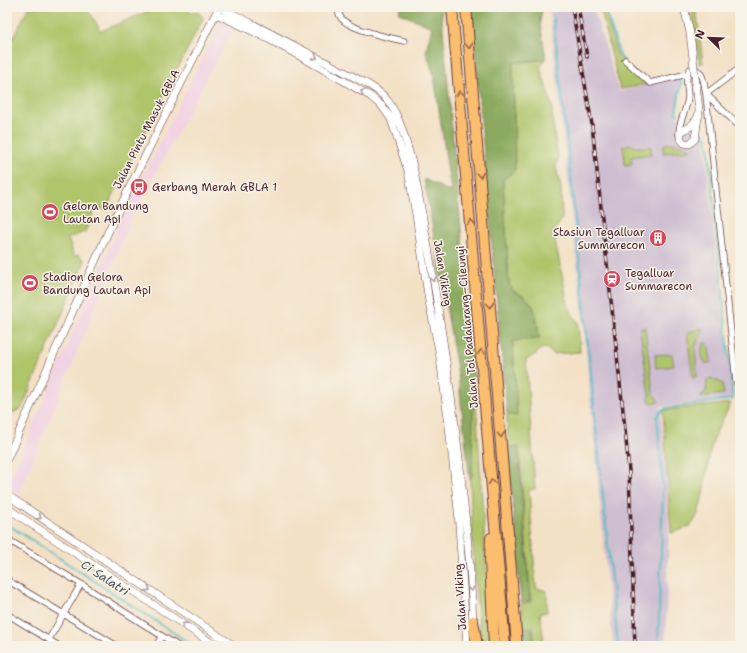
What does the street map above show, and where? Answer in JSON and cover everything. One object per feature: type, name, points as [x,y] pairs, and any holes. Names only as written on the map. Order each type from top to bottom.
[{"type":"highway","name":"Jalan Tol Padalarang–Cileunyi","points":[[452,7],[505,646]]},
{"type":"highway","points":[[466,7],[517,646]]},
{"type":"highway","points":[[494,646],[490,559],[494,500],[506,499]]},
{"type":"highway","points":[[473,621],[477,646]]},
{"type":"street","points":[[337,7],[340,18],[348,24],[383,36],[404,41]]},
{"type":"street","points":[[684,7],[690,33],[699,113],[694,141],[689,144],[682,142],[680,137],[684,126],[688,97],[687,74],[690,69],[698,70],[703,81],[706,94],[736,374],[738,388],[740,391]]},
{"type":"street","name":"Jalan Pintu Masuk GBLA","points":[[7,459],[119,209],[218,9]]},
{"type":"street","name":"Jalan Viking","points":[[218,9],[257,26],[366,84],[387,100],[394,109],[413,166],[445,356],[462,484],[473,621],[473,646]]},
{"type":"street","name":"Jalan Viking","points":[[218,9],[262,36],[370,96],[382,106],[391,118],[408,171],[429,302],[439,351],[458,510],[467,646]]},
{"type":"street","points":[[625,60],[650,83],[687,74]]},
{"type":"street","points":[[706,94],[740,68]]},
{"type":"street","points":[[706,94],[740,127]]},
{"type":"street","points":[[684,126],[691,126],[699,113]]},
{"type":"street","points":[[684,126],[693,131],[695,136]]},
{"type":"street","points":[[7,496],[234,646]]},
{"type":"street","points":[[7,508],[216,646]]},
{"type":"street","points":[[7,539],[82,584],[178,646]]},
{"type":"street","points":[[7,580],[117,646]]},
{"type":"street","points":[[49,640],[82,584]]},
{"type":"street","points":[[7,614],[59,646]]},
{"type":"street","points":[[156,646],[162,636]]},
{"type":"shaded area","name":"Stasiun Tegalluar Summarecon","points":[[549,7],[593,7],[619,91],[679,78],[683,79],[676,116],[704,137],[732,398],[660,407],[666,470],[669,530],[665,646],[613,646],[583,317]]},
{"type":"shaded area","points":[[222,20],[234,27],[131,219],[19,494],[7,487],[103,262],[125,211]]},
{"type":"green space","name":"Gelora Bandung Lautan Api","points":[[29,7],[84,7],[92,16],[101,31],[158,7],[187,7],[189,12],[197,12],[203,19],[106,210],[96,207],[85,232],[68,238],[74,256],[79,255],[84,259],[84,263],[22,408],[7,416],[7,50]]},
{"type":"green space","points":[[400,7],[441,7],[475,384],[473,405],[472,475],[470,481],[458,375],[424,179],[451,192],[434,76],[426,51],[432,27],[399,13]]},
{"type":"green space","points":[[471,7],[542,8],[540,22],[546,59],[513,63],[515,170],[503,180],[509,284],[516,293],[523,296],[532,305],[536,315],[539,339],[513,341],[517,416],[507,414]]},
{"type":"green space","points":[[600,7],[604,7],[617,54],[648,84],[620,89]]},
{"type":"green space","points":[[689,7],[696,7],[703,63],[699,64],[692,14]]},
{"type":"green space","points":[[546,59],[540,67],[552,106],[558,159],[556,167],[561,188],[562,218],[553,231],[568,304],[571,312],[578,322],[580,352],[554,354],[546,348],[540,349],[536,354],[526,360],[535,489],[529,490],[536,588],[547,591],[547,612],[540,613],[544,642],[535,643],[533,626],[523,627],[521,604],[531,602],[519,447],[508,446],[507,414],[517,416],[513,341],[539,338],[536,314],[532,304],[523,296],[516,293],[509,284],[503,180],[515,170],[513,63]]},
{"type":"green space","points":[[675,143],[689,148],[690,150],[663,153],[664,145]]},
{"type":"green space","points":[[630,144],[636,147],[651,147],[651,154],[631,157],[632,164],[625,165],[623,146]]},
{"type":"green space","points":[[645,327],[653,393],[659,402],[650,403],[640,328]]},
{"type":"green space","points":[[701,328],[703,330],[695,347],[697,376],[693,378],[687,333]]},
{"type":"green space","points":[[704,343],[707,343],[709,348],[710,363],[705,363],[703,358],[702,350]]},
{"type":"green space","points":[[672,354],[674,366],[656,368],[655,355]]},
{"type":"green space","points":[[711,378],[722,383],[724,394],[700,397],[706,391],[707,380]]},
{"type":"green space","points":[[475,384],[491,646],[481,646],[474,569],[470,481],[472,475],[473,405]]},
{"type":"green space","points":[[731,403],[717,431],[711,448],[702,501],[695,520],[691,525],[671,533],[663,411]]},
{"type":"green space","points":[[508,447],[518,447],[530,601],[521,602]]},
{"type":"green space","points":[[523,628],[532,628],[534,644],[544,643],[545,646],[525,646]]},
{"type":"waterway","points":[[605,7],[620,56],[624,60]]},
{"type":"waterway","points":[[553,16],[571,177],[618,646]]},
{"type":"waterway","points":[[677,79],[681,80],[676,113],[679,115]]},
{"type":"waterway","points":[[658,646],[663,487],[657,417],[661,411],[667,408],[733,399],[708,143],[706,137],[702,133]]},
{"type":"waterway","name":"Ci Salatri","points":[[7,524],[194,646]]},
{"type":"railway","points":[[572,7],[592,125],[625,429],[629,471],[635,646]]},
{"type":"railway","points":[[578,7],[587,57]]},
{"type":"place","name":"Gerbang Merah GBLA 1","points":[[139,187]]},
{"type":"place","name":"Gelora Bandung Lautan Api","points":[[50,212]]},
{"type":"place","name":"Stasiun Tegalluar Summarecon","points":[[658,238]]},
{"type":"place","name":"Tegalluar Summarecon","points":[[612,279]]},
{"type":"place","name":"Stadion Gelora Bandung Lautan Api","points":[[30,283]]}]
